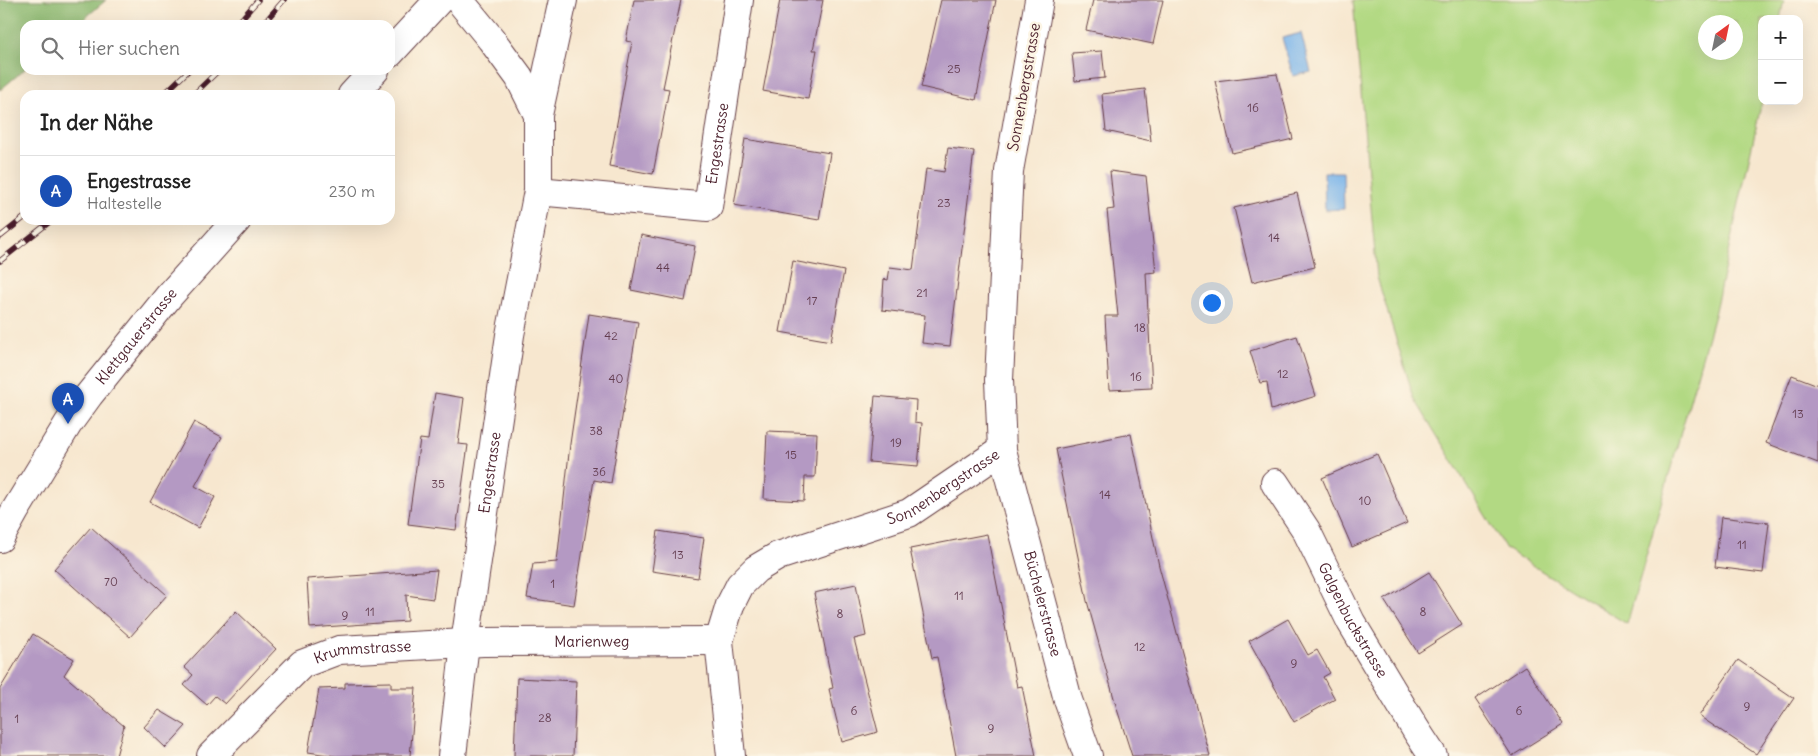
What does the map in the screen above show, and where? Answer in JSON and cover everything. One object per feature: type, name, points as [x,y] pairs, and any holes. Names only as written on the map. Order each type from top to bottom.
[{"type":"street","points":[[395,48],[439,0]]},
{"type":"street","name":"Engestrasse","points":[[459,0],[519,77],[538,115]]},
{"type":"street","name":"Engestrasse","points":[[452,756],[465,643],[510,335],[538,191],[538,115],[563,0]]},
{"type":"street","name":"Engestrasse","points":[[538,191],[708,207],[738,0]]},
{"type":"street","name":"Sonnenbergstrasse","points":[[731,756],[718,641],[730,605],[740,585],[756,569],[778,556],[909,513],[1002,450],[999,380],[1009,171],[1039,0]]},
{"type":"street","points":[[357,90],[370,75]]},
{"type":"street","name":"Klettgauerstrasse","points":[[0,538],[68,424],[89,395],[169,296],[233,225]]},
{"type":"street","name":"Büchelerstrasse","points":[[1002,450],[1068,700],[1088,756]]},
{"type":"street","name":"Galgenbuckstrasse","points":[[1275,483],[1306,530],[1351,622],[1433,756]]},
{"type":"street","name":"Marienweg","points":[[465,643],[718,641]]},
{"type":"street","name":"Krummstrasse","points":[[211,756],[302,664],[339,650],[465,643]]},
{"type":"green space","points":[[0,0],[106,0],[83,20],[20,20],[20,73],[0,90]]},
{"type":"green space","points":[[1353,0],[1784,0],[1781,15],[1758,15],[1758,105],[1761,105],[1714,315],[1627,624],[1506,549],[1414,398],[1377,277]]},
{"type":"water","points":[[1301,33],[1311,72],[1293,76],[1282,38]]},
{"type":"water","points":[[1324,172],[1343,172],[1344,209],[1325,210]]},
{"type":"building","points":[[634,0],[681,0],[663,88],[669,89],[653,174],[609,166],[632,42],[626,41]]},
{"type":"building","points":[[780,0],[823,0],[813,50],[817,50],[808,99],[763,91]]},
{"type":"building","points":[[941,0],[996,0],[976,100],[921,87]]},
{"type":"building","points":[[1093,0],[1163,0],[1153,44],[1086,30]]},
{"type":"building","points":[[1102,51],[1105,78],[1075,81],[1072,53]]},
{"type":"building","points":[[1277,74],[1293,139],[1232,153],[1215,81]]},
{"type":"building","points":[[1145,89],[1151,141],[1106,131],[1102,94]]},
{"type":"building","points":[[745,139],[830,153],[819,220],[734,205]]},
{"type":"building","points":[[948,148],[974,151],[950,346],[922,343],[925,315],[882,310],[884,279],[888,280],[890,267],[913,270],[926,169],[944,172]]},
{"type":"building","points":[[1110,171],[1146,176],[1156,272],[1146,273],[1152,388],[1109,390],[1105,316],[1118,316],[1107,210],[1114,209]]},
{"type":"building","points":[[1297,193],[1315,267],[1252,282],[1234,208]]},
{"type":"building","points":[[641,235],[695,246],[685,301],[631,290]]},
{"type":"building","points":[[793,261],[844,271],[831,341],[780,332]]},
{"type":"building","points":[[589,314],[638,322],[611,483],[594,480],[574,605],[527,598],[533,564],[557,562],[570,444]]},
{"type":"building","points":[[1297,336],[1316,396],[1271,410],[1267,382],[1260,383],[1250,351]]},
{"type":"building","points":[[1792,375],[1818,385],[1818,463],[1766,443]]},
{"type":"building","points":[[435,393],[464,398],[458,444],[468,445],[456,530],[408,524],[420,439],[428,440]]},
{"type":"building","points":[[875,396],[916,400],[915,422],[922,423],[918,466],[869,462]]},
{"type":"building","points":[[194,422],[222,437],[195,486],[215,497],[198,528],[150,502]]},
{"type":"building","points":[[767,431],[817,433],[815,477],[805,477],[804,501],[764,499]]},
{"type":"building","points":[[1131,434],[1159,566],[1210,756],[1132,756],[1087,601],[1056,449]]},
{"type":"building","points":[[1377,454],[1407,523],[1352,547],[1322,478]]},
{"type":"building","points":[[1721,517],[1769,523],[1763,573],[1715,567]]},
{"type":"building","points":[[91,527],[167,595],[130,637],[54,569]]},
{"type":"building","points":[[658,531],[704,538],[698,578],[652,571]]},
{"type":"building","points":[[987,534],[1017,687],[1022,686],[1036,756],[956,756],[937,657],[932,658],[910,549]]},
{"type":"building","points":[[437,570],[433,599],[406,595],[407,621],[310,628],[307,579]]},
{"type":"building","points":[[1429,572],[1462,625],[1418,653],[1384,600]]},
{"type":"building","points":[[856,584],[866,636],[854,639],[878,732],[842,742],[829,689],[833,688],[814,593]]},
{"type":"building","points":[[236,611],[276,649],[225,704],[215,696],[207,705],[184,685],[193,675],[184,667]]},
{"type":"building","points":[[1288,619],[1308,655],[1317,650],[1330,673],[1323,677],[1335,699],[1294,722],[1249,641]]},
{"type":"building","points":[[33,634],[74,659],[64,675],[124,726],[116,756],[0,756],[0,689]]},
{"type":"building","points":[[1738,660],[1794,698],[1756,754],[1699,716]]},
{"type":"building","points":[[1525,666],[1563,724],[1512,756],[1475,699]]},
{"type":"building","points":[[517,678],[576,681],[573,756],[514,756]]},
{"type":"building","points":[[391,682],[391,688],[416,688],[410,756],[336,756],[308,752],[319,689],[345,688],[345,683]]},
{"type":"building","points":[[159,710],[186,726],[166,748],[144,727]]},
{"type":"railway","points":[[240,20],[258,0]]},
{"type":"railway","points":[[266,20],[284,0]]},
{"type":"railway","points":[[168,90],[184,75]]},
{"type":"railway","points":[[198,90],[214,75]]},
{"type":"railway","points":[[0,237],[20,221]]},
{"type":"railway","points":[[0,261],[46,225]]},
{"type":"place","name":"Engestrasse","points":[[68,424]]}]
